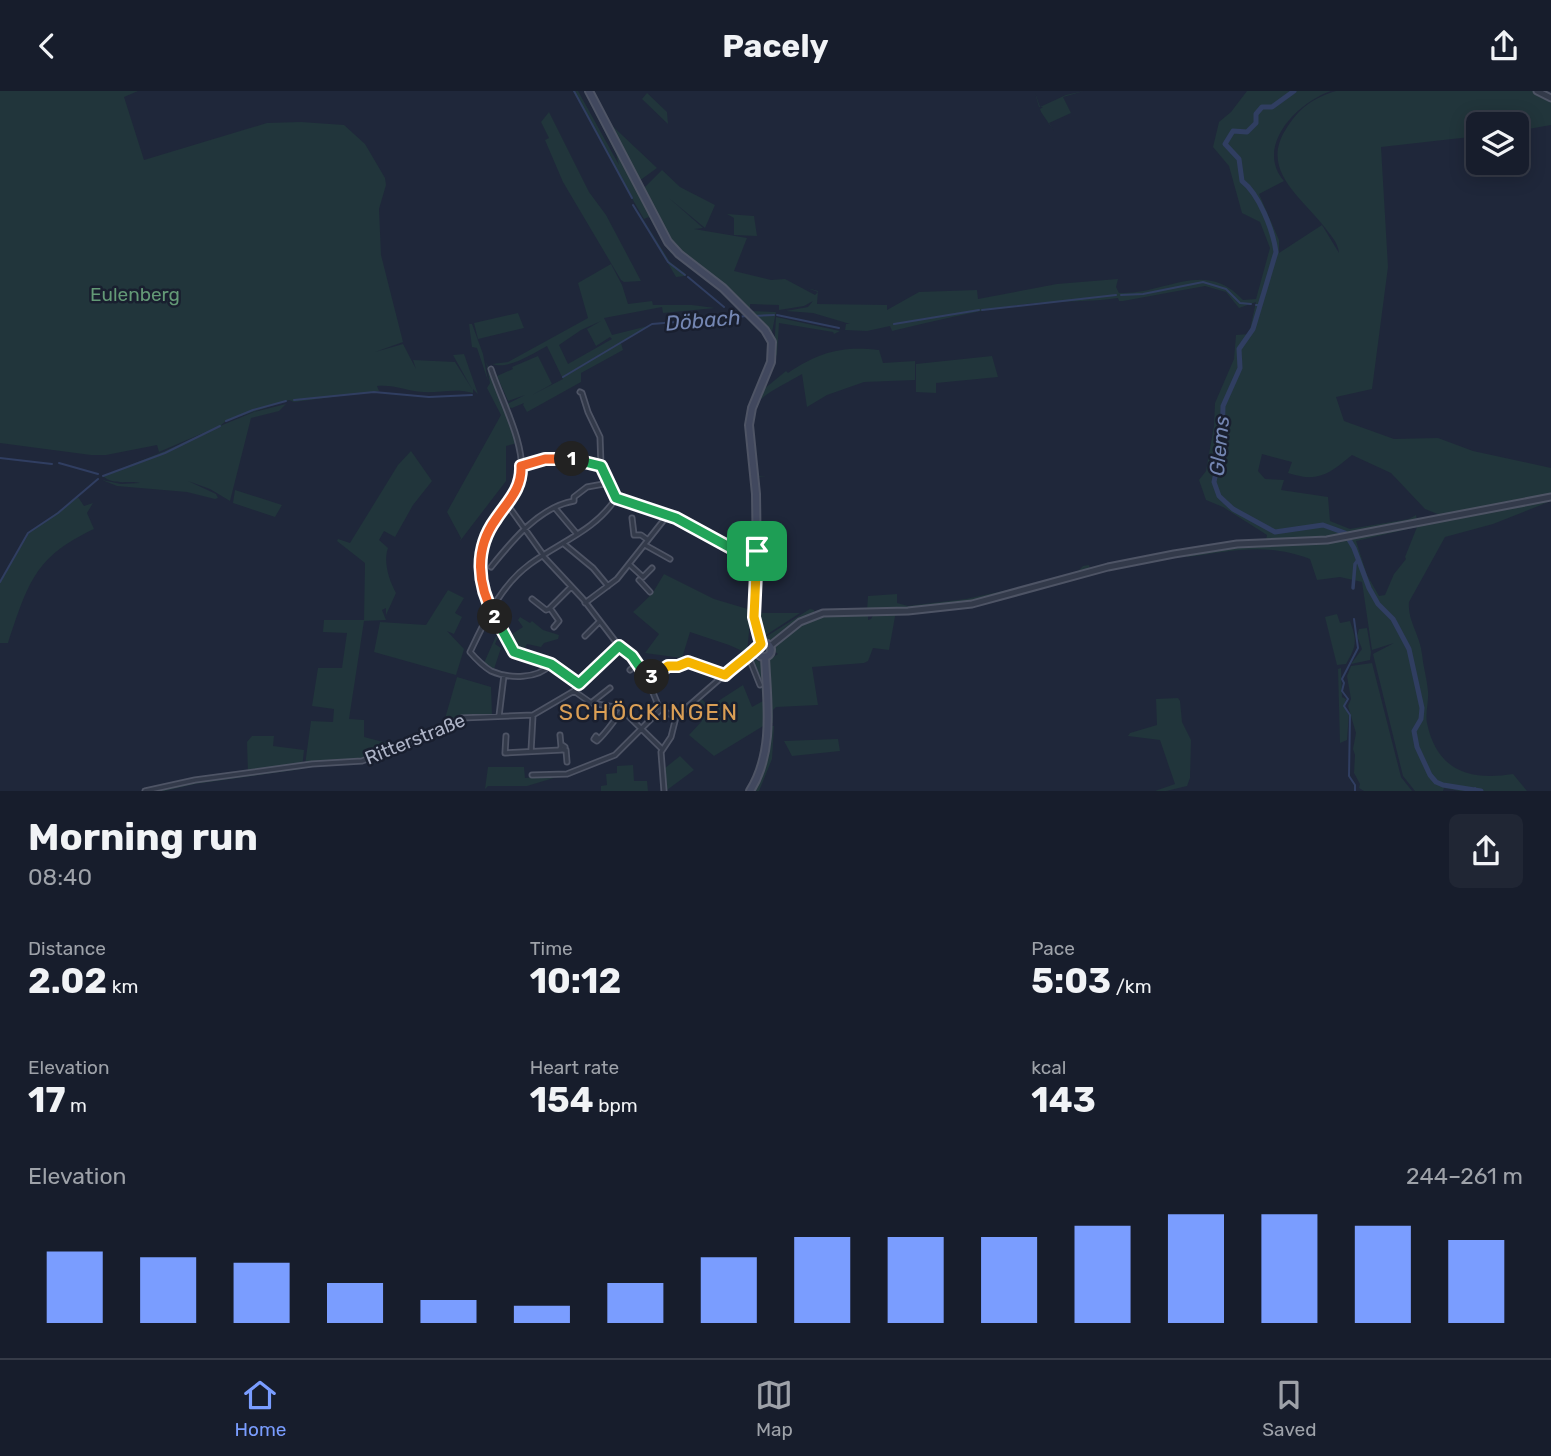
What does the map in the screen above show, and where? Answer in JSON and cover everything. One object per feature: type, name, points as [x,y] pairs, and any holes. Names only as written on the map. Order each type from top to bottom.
[{"type":"main road","points":[[589,91],[668,243],[676,252],[720,284],[770,336],[773,351],[749,421],[757,551],[754,617],[761,644],[757,652],[765,657],[771,654],[770,646],[761,644]]},
{"type":"main road","points":[[750,791],[759,773],[767,743],[765,657]]},
{"type":"street","points":[[1537,91],[1551,98]]},
{"type":"street","points":[[491,369],[512,424],[521,466],[519,485],[488,531],[482,548],[479,572],[490,608],[514,652],[551,664],[579,684]]},
{"type":"street","points":[[580,392],[600,437],[601,466],[616,498],[668,515],[731,548],[757,551]]},
{"type":"street","points":[[521,466],[554,457],[601,466]]},
{"type":"street","points":[[491,567],[524,529],[562,503],[574,501],[574,497],[587,487],[608,483]]},
{"type":"street","points":[[551,664],[538,674],[504,675],[489,669],[470,652],[490,608],[520,573],[542,555],[590,527],[616,498]]},
{"type":"street","points":[[770,646],[800,622],[823,613],[908,611],[959,606],[1006,596],[1108,567],[1174,554],[1237,544],[1302,543],[1551,498]]},
{"type":"street","points":[[506,505],[542,555],[619,646],[638,663],[662,709],[676,717]]},
{"type":"street","points":[[555,508],[577,534]]},
{"type":"street","points":[[585,603],[630,565],[668,515]]},
{"type":"street","points":[[632,518],[634,535],[641,535],[647,543],[670,559]]},
{"type":"street","points":[[563,543],[593,568],[608,586]]},
{"type":"street","points":[[630,565],[650,592]]},
{"type":"street","points":[[640,579],[652,568]]},
{"type":"street","points":[[531,599],[546,610],[571,587]]},
{"type":"street","points":[[550,608],[559,621],[554,627]]},
{"type":"street","points":[[585,636],[599,622]]},
{"type":"street","name":"Ritterstraße","points":[[145,791],[195,780],[312,764],[362,761],[416,741],[461,718],[533,715],[574,691],[619,646]]},
{"type":"street","points":[[664,791],[662,749],[671,737],[676,717],[748,655],[757,652]]},
{"type":"street","points":[[748,655],[760,685]]},
{"type":"street","points":[[648,679],[668,666],[688,662],[725,675]]},
{"type":"street","points":[[629,670],[638,663]]},
{"type":"street","points":[[499,716],[504,675]]},
{"type":"street","points":[[591,703],[610,688]]},
{"type":"street","points":[[574,691],[591,703],[614,706],[623,711],[662,749]]},
{"type":"street","points":[[532,775],[567,774],[615,755],[662,709]]},
{"type":"street","points":[[600,739],[623,711]]},
{"type":"street","points":[[531,752],[533,715]]},
{"type":"street","points":[[560,735],[567,762]]},
{"type":"street","points":[[506,736],[505,753],[562,748]]},
{"type":"green space","name":"Eulenberg","points":[[0,91],[138,91],[124,97],[144,160],[267,123],[344,125],[365,144],[385,178],[386,185],[379,209],[381,255],[403,342],[375,352],[403,344],[416,369],[413,360],[455,362],[472,389],[453,355],[464,354],[478,394],[473,389],[473,393],[423,392],[377,386],[379,391],[294,402],[289,400],[226,421],[220,426],[254,412],[286,404],[279,411],[251,418],[230,501],[210,489],[188,481],[216,494],[218,498],[187,492],[117,486],[102,480],[121,484],[140,483],[116,482],[103,476],[165,451],[210,430],[159,452],[157,445],[106,455],[91,455],[0,443]]},
{"type":"green space","points":[[573,91],[578,91],[619,165],[584,91],[587,91],[667,243],[711,279],[740,309],[670,252],[649,217],[644,219]]},
{"type":"green space","points":[[1084,91],[1063,97],[1071,113],[1049,123],[1054,131],[1041,112],[1043,107],[1040,107],[1066,95]]},
{"type":"green space","points":[[1247,91],[1331,91],[1318,97],[1306,105],[1294,115],[1284,127],[1274,154],[1276,168],[1284,181],[1259,194],[1279,240],[1279,253],[1322,225],[1339,253],[1332,237],[1317,218],[1296,195],[1287,183],[1278,158],[1279,144],[1286,129],[1301,110],[1320,97],[1336,91],[1534,91],[1551,99],[1551,125],[1529,129],[1529,112],[1466,112],[1466,137],[1381,147],[1388,267],[1372,389],[1336,397],[1344,421],[1394,439],[1438,438],[1473,451],[1551,468],[1551,501],[1493,524],[1445,537],[1409,602],[1410,615],[1421,647],[1427,686],[1427,723],[1439,752],[1447,762],[1470,774],[1513,774],[1527,791],[1460,791],[1444,788],[1443,791],[1415,791],[1403,776],[1373,654],[1394,643],[1372,650],[1362,582],[1340,577],[1317,580],[1310,559],[1279,551],[1249,549],[1187,557],[1187,553],[1236,546],[1302,543],[1530,500],[1440,515],[1425,509],[1391,473],[1352,455],[1330,472],[1307,477],[1288,473],[1292,462],[1262,454],[1258,471],[1265,479],[1284,480],[1281,490],[1328,497],[1330,521],[1350,529],[1409,519],[1416,515],[1417,520],[1308,539],[1267,540],[1267,543],[1223,546],[1179,552],[1114,566],[980,603],[896,611],[889,650],[873,648],[868,661],[864,663],[812,667],[818,705],[776,707],[773,710],[773,723],[770,724],[768,660],[778,654],[774,651],[775,645],[798,627],[817,617],[868,613],[868,620],[871,619],[875,612],[867,611],[868,596],[897,594],[897,603],[908,606],[966,599],[1030,585],[1078,571],[1083,566],[1089,565],[1090,569],[1218,544],[1266,540],[1267,535],[1223,507],[1206,500],[1199,480],[1206,471],[1215,403],[1234,359],[1236,335],[1249,334],[1256,302],[1239,308],[1226,292],[1205,286],[1123,301],[1118,298],[1017,305],[892,331],[890,326],[867,331],[845,330],[846,324],[850,324],[813,313],[786,311],[808,307],[813,301],[804,306],[779,310],[779,305],[750,304],[750,311],[776,312],[770,333],[720,283],[669,242],[604,118],[657,168],[639,181],[643,189],[662,170],[680,187],[715,205],[705,228],[669,198],[703,228],[694,229],[747,238],[734,271],[771,280],[785,279],[815,295],[818,292],[817,304],[887,305],[887,310],[919,292],[977,290],[978,299],[1057,284],[1118,279],[1116,287],[1119,293],[1199,280],[1214,281],[1243,300],[1256,299],[1270,248],[1260,222],[1242,213],[1229,166],[1213,147],[1219,122],[1231,112]],"holes":[[[1417,527],[1406,559],[1394,574],[1385,595],[1379,596],[1367,575],[1356,541]]]},
{"type":"green space","points":[[647,93],[667,112],[668,124],[642,99]]},
{"type":"green space","points":[[549,112],[589,192],[606,215],[641,281],[621,280],[563,182],[545,140],[549,138],[541,122]]},
{"type":"green space","points":[[633,203],[670,262],[686,274],[685,276],[676,277]]},
{"type":"green space","points":[[727,214],[754,216],[757,236],[734,235],[734,218]]},
{"type":"green space","points":[[611,264],[628,304],[652,301],[653,305],[715,308],[663,313],[662,307],[604,318],[612,335],[648,326],[621,343],[623,350],[581,373],[581,382],[527,412],[524,403],[508,407],[507,404],[525,395],[508,401],[497,376],[513,369],[512,367],[538,356],[552,384],[532,395],[563,379],[547,346],[512,363],[492,364],[508,362],[588,318],[578,283]],"holes":[[[601,321],[587,329],[596,346],[610,337],[612,339],[568,364],[559,345],[581,330]]]},
{"type":"green space","points":[[518,313],[524,328],[478,339],[474,323]]},
{"type":"green space","points":[[776,317],[840,331],[834,334],[779,323],[777,354],[764,389],[786,371],[788,373],[831,352],[879,350],[883,363],[915,361],[915,380],[864,382],[827,395],[807,407],[802,374],[756,405],[774,351]]},
{"type":"green space","points":[[469,324],[472,324],[483,354],[488,381],[477,348],[472,347]]},
{"type":"green space","points":[[992,356],[998,377],[936,383],[936,393],[916,392],[916,364]]},
{"type":"green space","points":[[486,362],[512,424],[517,443],[506,446],[506,481],[460,541],[461,538],[447,512],[501,415],[487,388],[490,383]]},
{"type":"green space","points":[[411,451],[432,481],[413,505],[395,537],[384,531],[379,540],[388,548],[388,571],[396,593],[386,615],[386,608],[382,610],[386,620],[364,621],[349,719],[364,720],[364,737],[391,744],[441,723],[443,727],[362,761],[305,765],[311,721],[333,722],[334,709],[312,706],[318,668],[342,668],[347,633],[323,632],[324,620],[364,620],[365,563],[337,541],[338,539],[350,543],[398,465]]},
{"type":"green space","points":[[235,490],[282,505],[275,517],[233,503]]},
{"type":"green space","points":[[78,497],[84,506],[93,503],[87,513],[94,529],[58,550],[36,574],[21,604],[8,643],[0,643],[0,583],[29,533]]},
{"type":"green space","points":[[664,574],[714,599],[751,610],[747,653],[690,632],[682,658],[645,653],[659,634],[633,612],[652,594]]},
{"type":"green space","points":[[448,590],[464,598],[455,613],[462,617],[454,634],[447,631],[464,649],[456,675],[374,652],[380,622],[426,625]]},
{"type":"green space","points":[[810,609],[814,610],[814,613],[769,641],[764,638]]},
{"type":"green space","points":[[758,613],[800,613],[763,637]]},
{"type":"green space","points":[[1337,614],[1340,623],[1350,621],[1355,643],[1346,664],[1337,665],[1325,617]]},
{"type":"green space","points":[[520,617],[530,623],[532,621],[543,630],[559,635],[558,639],[544,643],[541,647],[527,644],[522,654],[516,651],[509,636],[523,627],[518,620]]},
{"type":"green space","points":[[1367,628],[1370,660],[1351,664],[1362,649],[1357,636],[1359,629]]},
{"type":"green space","points":[[496,636],[498,637],[495,644],[501,648],[494,669],[484,663]]},
{"type":"green space","points":[[752,658],[762,663],[765,725],[714,756],[689,735],[702,721],[689,710],[702,699],[709,707],[743,685],[752,707],[763,701]]},
{"type":"green space","points":[[1372,663],[1401,777],[1412,791],[1364,791],[1359,788],[1360,784],[1354,773],[1353,749],[1356,733],[1348,706],[1351,699],[1347,676],[1351,666]]},
{"type":"green space","points":[[1341,668],[1342,697],[1346,699],[1344,706],[1349,715],[1347,740],[1340,743],[1338,669]]},
{"type":"green space","points":[[457,677],[491,687],[492,715],[471,715],[444,722]]},
{"type":"green space","points":[[1178,698],[1182,722],[1191,740],[1190,778],[1187,786],[1155,791],[1175,784],[1160,740],[1128,736],[1157,725],[1156,699]]},
{"type":"green space","points":[[767,726],[774,726],[772,759],[759,791],[750,791],[764,761]]},
{"type":"green space","points":[[252,736],[274,736],[273,746],[304,750],[302,769],[195,784],[165,791],[149,791],[170,785],[248,773],[247,742]]},
{"type":"green space","points":[[838,739],[840,751],[792,756],[784,741]]},
{"type":"green space","points":[[680,756],[694,770],[667,790],[665,768]]},
{"type":"green space","points":[[633,765],[634,781],[647,781],[648,791],[601,791],[601,786],[607,785],[606,774],[617,773],[617,766]]},
{"type":"green space","points":[[488,767],[524,767],[525,778],[567,774],[527,786],[488,786],[485,789]]},
{"type":"waterway","points":[[574,91],[632,198]]},
{"type":"waterway","name":"Glems","points":[[1294,91],[1272,107],[1262,107],[1256,114],[1256,123],[1247,132],[1233,131],[1225,144],[1239,159],[1242,181],[1254,194],[1264,213],[1276,252],[1253,329],[1239,349],[1240,368],[1223,406],[1222,442],[1214,482],[1219,496],[1233,509],[1275,532],[1323,525],[1345,533],[1354,548],[1369,588],[1378,604],[1393,619],[1409,649],[1422,708],[1421,719],[1414,731],[1417,747],[1430,775],[1443,785],[1481,791]]},
{"type":"waterway","points":[[633,205],[668,262],[685,275]]},
{"type":"waterway","points":[[688,277],[724,307]]},
{"type":"waterway","name":"Döbach","points":[[1121,295],[1143,294],[1203,282],[1226,289],[1240,303],[1251,304]]},
{"type":"waterway","name":"Döbach","points":[[982,310],[1116,295]]},
{"type":"waterway","name":"Döbach","points":[[1256,305],[1261,305]]},
{"type":"waterway","name":"Döbach","points":[[894,324],[979,310]]},
{"type":"waterway","name":"Döbach","points":[[753,316],[774,315]]},
{"type":"waterway","name":"Döbach","points":[[777,315],[839,328]]},
{"type":"waterway","name":"Döbach","points":[[563,377],[652,324],[747,316]]},
{"type":"waterway","name":"Döbach","points":[[294,400],[374,392],[429,397],[472,395]]},
{"type":"waterway","name":"Döbach","points":[[226,421],[286,401]]},
{"type":"waterway","name":"Döbach","points":[[103,476],[165,453],[220,426]]},
{"type":"waterway","name":"Döbach","points":[[0,458],[52,464]]},
{"type":"waterway","name":"Döbach","points":[[59,463],[98,474]]},
{"type":"waterway","points":[[0,582],[28,533],[58,513],[98,479]]},
{"type":"waterway","points":[[1353,588],[1355,564],[1358,560]]},
{"type":"waterway","points":[[1354,619],[1358,648],[1342,679],[1342,691],[1348,699],[1344,706],[1350,715],[1349,776],[1355,785],[1355,791]]},
{"type":"district","name":"SCHÖCKINGEN","points":[[649,712]]},
{"type":"route","points":[[554,457],[601,466],[616,498],[676,518],[731,548],[757,551],[754,617],[761,644],[757,652],[746,656],[725,675],[696,663],[685,662],[678,666],[670,665],[648,679],[632,656],[619,646],[579,684],[551,664],[514,652],[490,608],[479,572],[484,540],[519,485],[521,466],[554,457]]}]
